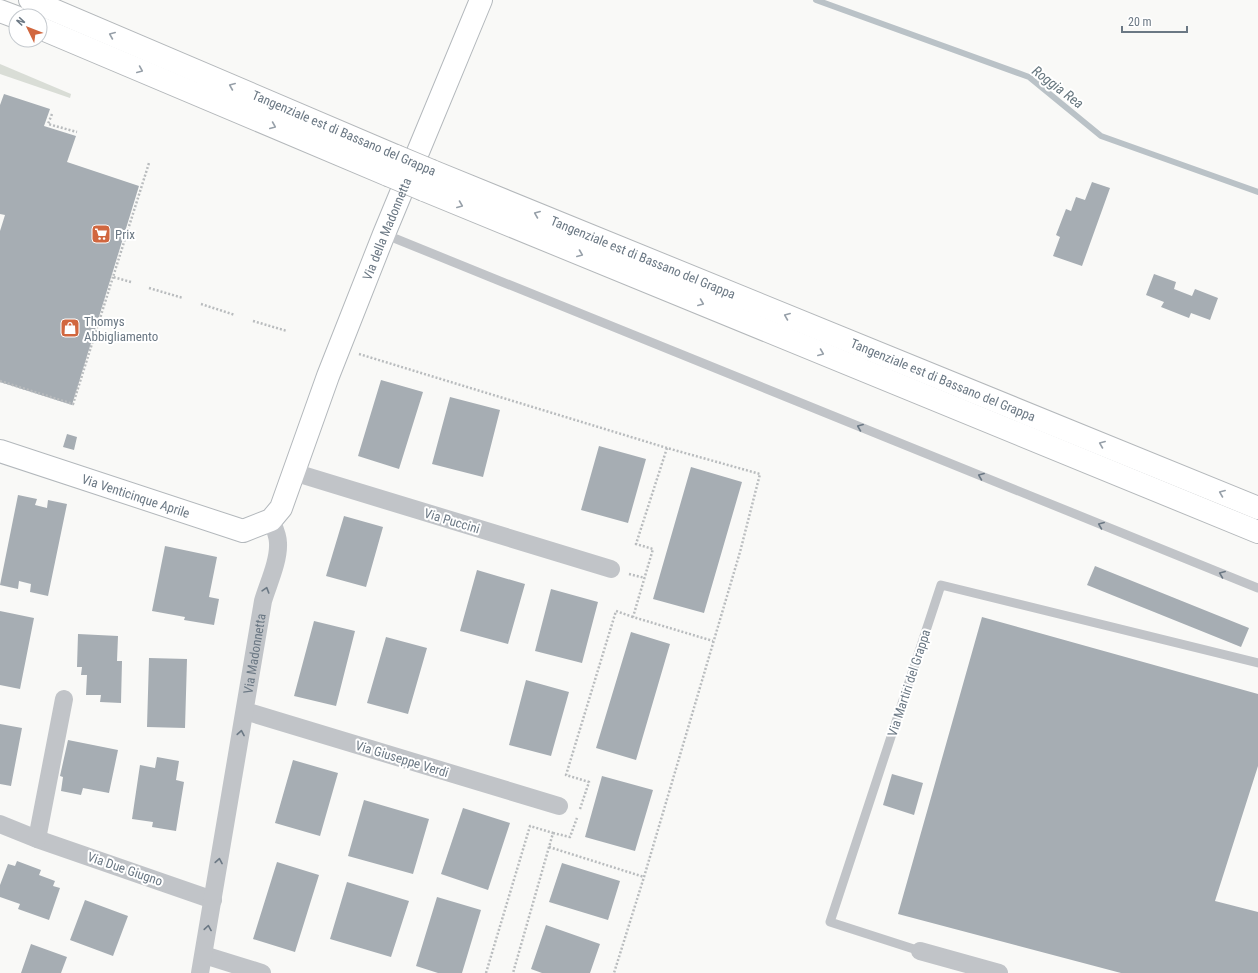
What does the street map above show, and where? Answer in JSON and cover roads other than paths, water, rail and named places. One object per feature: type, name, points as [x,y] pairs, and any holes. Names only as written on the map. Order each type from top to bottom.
[{"type":"main road","name":"Tangenziale est di Bassano del Grappa","points":[[30,0],[392,165]]},
{"type":"main road","name":"Via della Madonnetta","points":[[293,472],[317,404],[384,234],[481,0]]},
{"type":"main road","name":"Tangenziale est di Bassano del Grappa","points":[[48,31],[392,165],[1258,532]]},
{"type":"main road","name":"Tangenziale est di Bassano del Grappa","points":[[428,180],[1258,508]]},
{"type":"main road","name":"Via Venticinque Aprile","points":[[0,451],[243,531],[270,520]]},
{"type":"main road","points":[[270,520],[281,508],[293,472]]},
{"type":"street","name":"Via Puccini","points":[[293,472],[612,569]]},
{"type":"street","name":"Via Madonnetta","points":[[200,973],[263,601],[275,561],[278,544],[276,533],[270,520]]},
{"type":"street","points":[[37,839],[64,699]]},
{"type":"street","name":"Via Giuseppe Verdi","points":[[245,711],[559,806]]},
{"type":"street","name":"Via Due Giugno","points":[[0,824],[37,839],[213,900]]},
{"type":"street","name":"Via Martiri del Grappa","points":[[920,951],[999,973]]},
{"type":"street","points":[[204,955],[262,973]]},
{"type":"lane","points":[[384,234],[1258,588]]},
{"type":"lane","name":"Via Martiri del Grappa","points":[[920,951],[830,922],[941,585],[1258,663]]},
{"type":"waterway","name":"Roggia Rea","points":[[816,0],[1029,77],[1101,136],[1258,192]]},
{"type":"place","name":"Prix","points":[[101,234]]},
{"type":"place","name":"Thomys Abbigliamento","points":[[70,328]]}]
